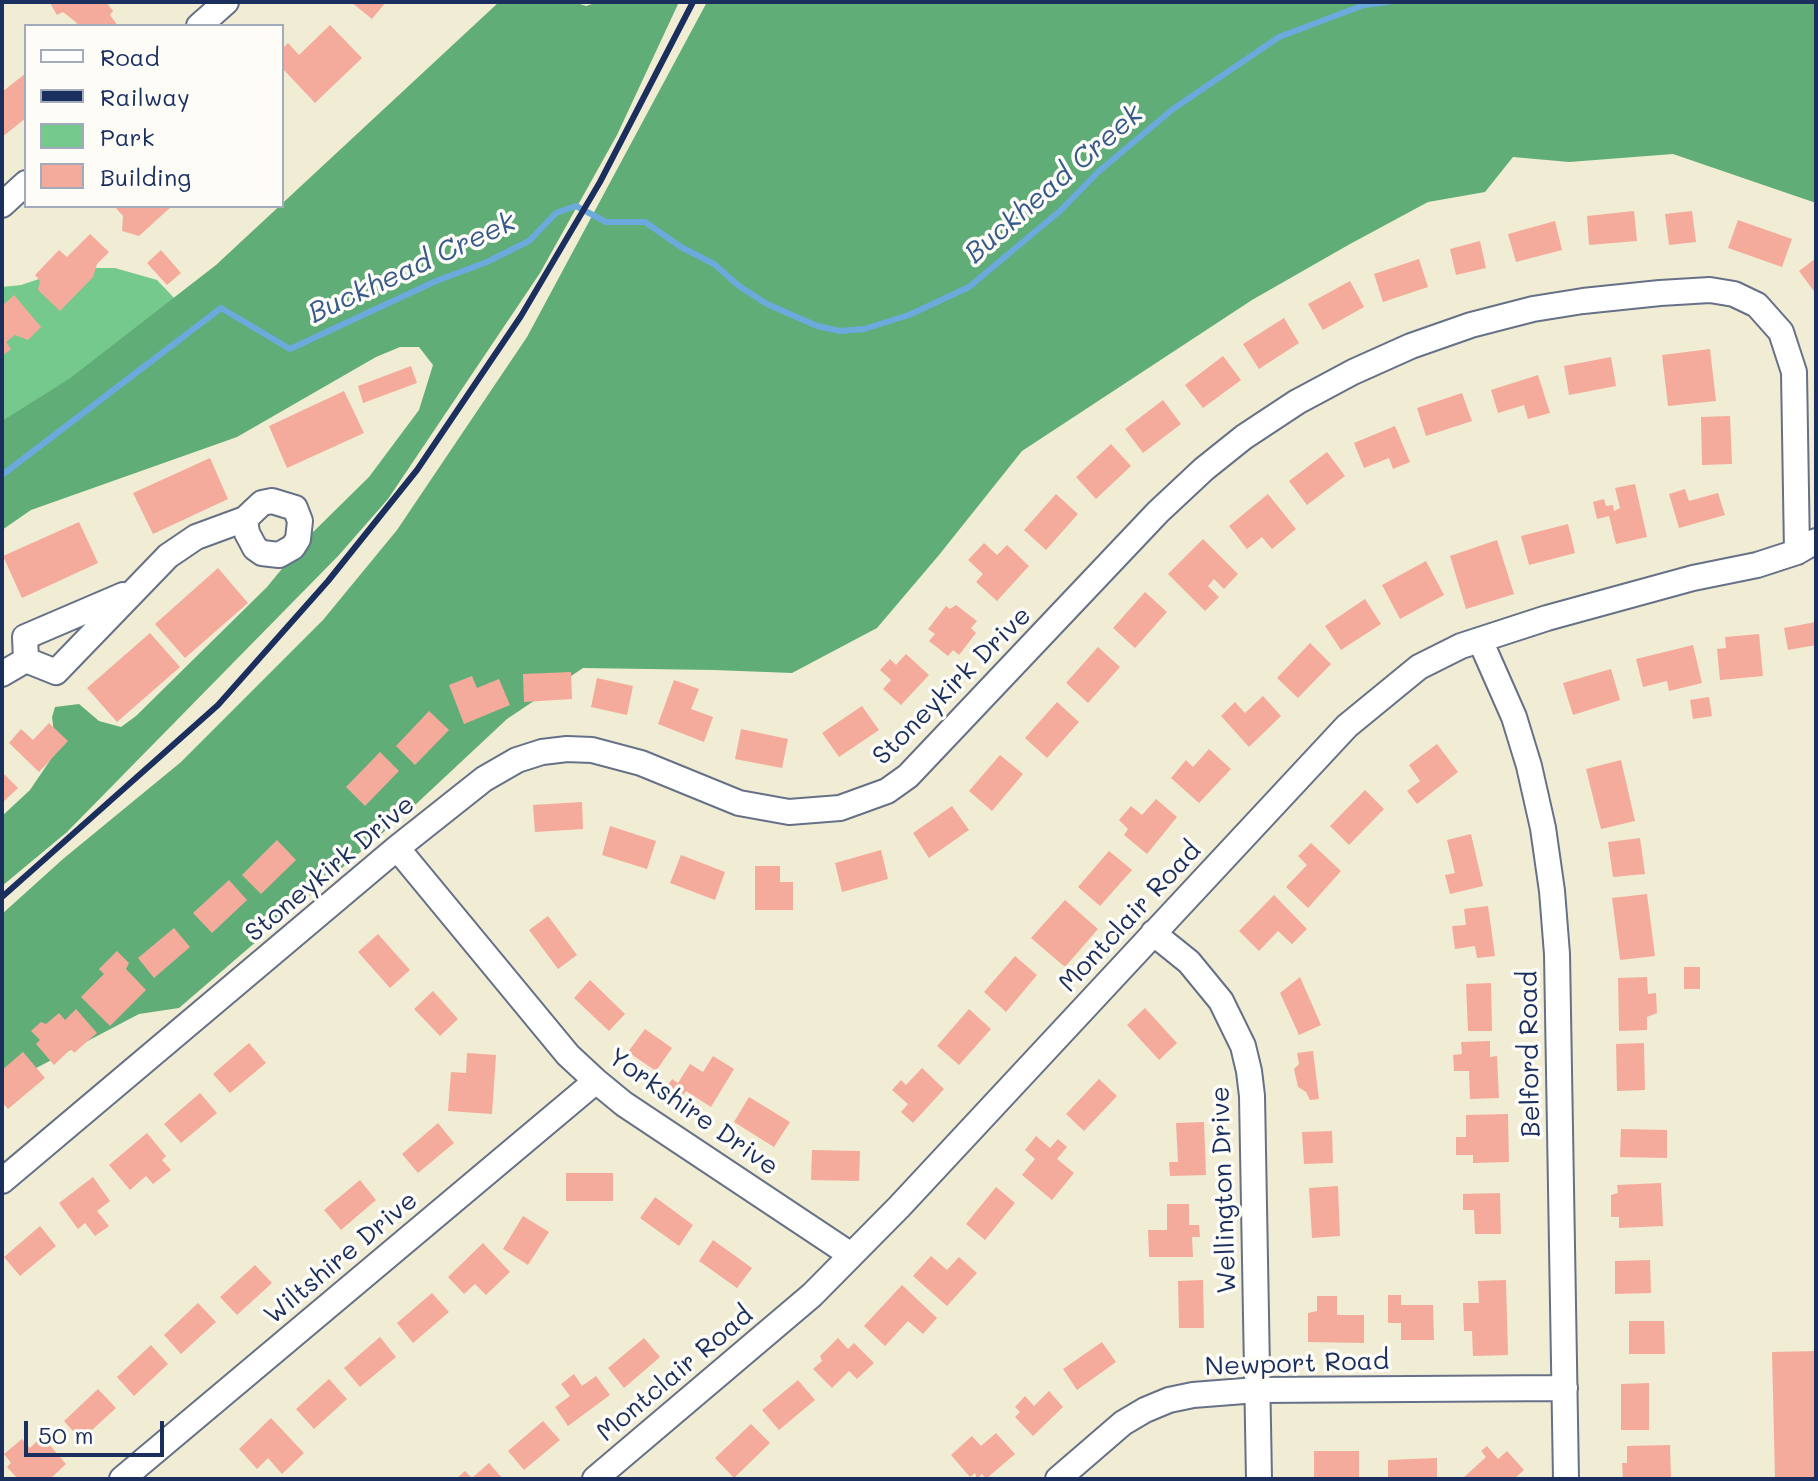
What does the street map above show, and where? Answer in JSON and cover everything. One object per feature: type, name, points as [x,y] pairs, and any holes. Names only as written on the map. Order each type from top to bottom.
[{"type":"street","points":[[3,203],[24,185]]},
{"type":"street","name":"Stoneykirk Drive","points":[[2,1181],[397,848],[506,765],[542,752],[592,750],[617,755],[739,803],[789,812],[827,810],[864,801],[887,791],[908,776],[1158,512],[1244,437],[1297,402],[1353,372],[1411,346],[1471,325],[1533,309],[1583,301],[1710,290],[1734,294],[1757,305],[1781,332],[1794,372],[1810,549]]},
{"type":"street","points":[[26,660],[56,672],[168,556],[196,537],[245,519]]},
{"type":"street","name":"Montclair Road","points":[[595,1479],[812,1295],[899,1207],[1347,726],[1419,667],[1461,646],[1547,618],[1810,549]]},
{"type":"street","points":[[26,660],[25,637],[136,589]]},
{"type":"street","name":"Belford Road","points":[[1480,640],[1514,717],[1529,766],[1543,828],[1552,891],[1557,954],[1566,1479]]},
{"type":"street","points":[[2,674],[26,660]]},
{"type":"street","name":"Yorkshire Drive","points":[[397,848],[568,1055],[596,1081],[624,1104],[851,1255]]},
{"type":"street","name":"Wellington Drive","points":[[1153,933],[1189,962],[1221,1001],[1243,1046],[1249,1071],[1259,1479]]},
{"type":"street","name":"Wiltshire Drive","points":[[122,1479],[596,1081]]},
{"type":"street","name":"Newport Road","points":[[1058,1479],[1123,1423],[1169,1400],[1193,1395],[1257,1390],[1565,1388]]},
{"type":"green space","points":[[499,2],[574,2],[586,6],[598,2],[679,2],[617,135],[540,273],[388,499],[339,555],[67,832],[2,886],[2,816],[30,790],[51,759],[55,741],[52,717],[55,707],[79,704],[99,721],[121,727],[136,716],[267,587],[308,537],[369,477],[419,410],[433,365],[419,347],[400,347],[376,357],[237,437],[31,510],[2,530],[2,421],[69,379],[216,265],[277,208],[284,208],[284,202]]},
{"type":"green space","points":[[707,2],[1816,2],[1816,203],[1673,154],[1569,162],[1513,157],[1485,192],[1428,202],[1350,244],[1252,300],[1022,451],[877,628],[792,673],[583,668],[507,719],[415,805],[179,1008],[139,1014],[2,1086],[2,914],[63,859],[181,762],[323,620],[397,530],[527,337]]},
{"type":"green space","points":[[115,268],[157,280],[200,325],[2,475],[2,287],[21,285],[66,270]]},
{"type":"building","points":[[52,2],[106,2],[113,11],[110,15],[117,24],[76,24],[63,12],[57,15]]},
{"type":"building","points":[[351,2],[386,2],[372,19]]},
{"type":"building","points":[[330,25],[362,58],[315,103],[284,70],[284,47],[288,43],[299,55]]},
{"type":"building","points":[[24,75],[24,120],[2,137],[2,92]]},
{"type":"building","points":[[116,208],[170,208],[139,236],[122,231],[123,216]]},
{"type":"building","points":[[1634,211],[1637,241],[1589,245],[1587,216]]},
{"type":"building","points":[[1692,211],[1696,242],[1669,245],[1665,214]]},
{"type":"building","points":[[1738,220],[1792,239],[1782,267],[1728,248]]},
{"type":"building","points":[[1555,221],[1562,250],[1516,262],[1508,234]]},
{"type":"building","points":[[90,234],[109,252],[97,264],[93,277],[60,311],[38,290],[40,281],[35,275],[59,250],[67,257]]},
{"type":"building","points":[[1480,241],[1486,268],[1456,275],[1450,249]]},
{"type":"building","points":[[161,250],[181,273],[167,285],[147,263]]},
{"type":"building","points":[[1816,258],[1816,294],[1799,271]]},
{"type":"building","points":[[1419,259],[1428,287],[1383,302],[1374,274]]},
{"type":"building","points":[[1350,281],[1364,307],[1323,330],[1308,304]]},
{"type":"building","points":[[14,295],[41,327],[28,340],[15,335],[6,342],[11,349],[2,356],[2,306]]},
{"type":"building","points":[[1284,318],[1299,343],[1259,369],[1243,344]]},
{"type":"building","points":[[1710,349],[1716,401],[1668,406],[1662,355]]},
{"type":"building","points":[[1223,356],[1241,380],[1203,408],[1185,385]]},
{"type":"building","points":[[1611,357],[1616,386],[1569,395],[1564,366]]},
{"type":"building","points":[[411,366],[417,383],[363,403],[358,386]]},
{"type":"building","points":[[1538,375],[1550,413],[1528,419],[1524,405],[1498,413],[1491,390]]},
{"type":"building","points":[[344,391],[364,433],[287,468],[269,426]]},
{"type":"building","points":[[1462,393],[1472,421],[1426,436],[1417,408]]},
{"type":"building","points":[[1163,400],[1181,424],[1143,453],[1125,429]]},
{"type":"building","points":[[1730,416],[1732,464],[1702,465],[1701,417]]},
{"type":"building","points":[[1395,426],[1410,462],[1393,469],[1389,458],[1364,468],[1354,443]]},
{"type":"building","points":[[1111,444],[1131,466],[1096,499],[1076,477]]},
{"type":"building","points":[[1327,452],[1345,476],[1307,505],[1289,481]]},
{"type":"building","points":[[210,458],[228,499],[153,534],[133,493]]},
{"type":"building","points":[[1635,484],[1647,537],[1616,544],[1609,516],[1597,519],[1593,502],[1604,499],[1606,506],[1613,505],[1614,511],[1620,508],[1615,488]]},
{"type":"building","points":[[1685,489],[1689,501],[1718,493],[1725,515],[1679,528],[1669,494]]},
{"type":"building","points":[[1056,494],[1078,514],[1046,550],[1024,530]]},
{"type":"building","points":[[1268,494],[1296,529],[1272,549],[1262,537],[1247,549],[1229,526]]},
{"type":"building","points":[[79,522],[98,563],[22,598],[3,556]]},
{"type":"building","points":[[1568,524],[1575,553],[1529,565],[1521,536]]},
{"type":"building","points":[[1203,539],[1238,574],[1224,589],[1214,579],[1208,586],[1219,597],[1205,611],[1168,574]]},
{"type":"building","points":[[1497,540],[1514,594],[1466,609],[1450,556]]},
{"type":"building","points":[[984,543],[997,555],[1007,545],[1029,566],[997,601],[976,582],[983,574],[968,560]]},
{"type":"building","points":[[1426,561],[1444,595],[1400,619],[1382,585]]},
{"type":"building","points":[[218,568],[248,603],[185,658],[155,624]]},
{"type":"building","points":[[1145,592],[1167,612],[1135,648],[1113,628]]},
{"type":"building","points":[[1365,599],[1381,624],[1341,650],[1325,626]]},
{"type":"building","points":[[956,605],[977,621],[971,628],[976,633],[959,655],[953,650],[948,656],[929,641],[935,634],[928,629],[946,606],[950,609]]},
{"type":"building","points":[[1816,622],[1816,645],[1788,650],[1784,628]]},
{"type":"building","points":[[150,633],[180,667],[117,722],[87,688]]},
{"type":"building","points":[[1759,634],[1763,676],[1720,680],[1717,649],[1726,648],[1725,637]]},
{"type":"building","points":[[1310,643],[1331,664],[1298,698],[1277,678]]},
{"type":"building","points":[[1693,645],[1702,683],[1669,691],[1667,681],[1643,687],[1636,659]]},
{"type":"building","points":[[1098,647],[1120,667],[1088,703],[1066,683]]},
{"type":"building","points":[[906,654],[929,675],[901,705],[883,689],[891,680],[880,670],[890,659],[896,665]]},
{"type":"building","points":[[1611,669],[1620,700],[1573,715],[1563,683]]},
{"type":"building","points":[[571,672],[572,699],[524,702],[523,674]]},
{"type":"building","points":[[472,676],[477,688],[499,679],[510,705],[464,724],[449,685]]},
{"type":"building","points":[[597,678],[633,686],[627,715],[591,707]]},
{"type":"building","points":[[674,680],[699,689],[691,709],[713,717],[704,742],[658,724]]},
{"type":"building","points":[[1263,696],[1281,716],[1249,747],[1221,716],[1235,702],[1245,713]]},
{"type":"building","points":[[1709,697],[1712,716],[1693,719],[1690,700]]},
{"type":"building","points":[[1057,702],[1079,722],[1047,758],[1025,738]]},
{"type":"building","points":[[862,706],[879,730],[839,757],[822,733]]},
{"type":"building","points":[[429,711],[449,730],[415,765],[396,746]]},
{"type":"building","points":[[49,723],[68,741],[39,772],[9,743],[21,729],[33,740]]},
{"type":"building","points":[[741,729],[788,739],[782,768],[735,759]]},
{"type":"building","points":[[1437,744],[1458,772],[1417,804],[1407,791],[1420,781],[1409,765]]},
{"type":"building","points":[[1209,749],[1231,769],[1199,803],[1171,778],[1186,760],[1193,767]]},
{"type":"building","points":[[380,752],[399,771],[365,806],[346,787]]},
{"type":"building","points":[[1000,755],[1023,774],[992,811],[969,791]]},
{"type":"building","points":[[1621,760],[1635,821],[1601,829],[1586,769]]},
{"type":"building","points":[[2,772],[18,788],[2,803]]},
{"type":"building","points":[[1365,790],[1384,809],[1349,845],[1330,826]]},
{"type":"building","points":[[1156,799],[1177,817],[1147,854],[1124,835],[1128,829],[1119,820],[1131,806],[1142,815]]},
{"type":"building","points":[[582,802],[583,829],[535,832],[533,805]]},
{"type":"building","points":[[952,806],[969,830],[929,858],[913,833]]},
{"type":"building","points":[[610,826],[656,841],[647,869],[602,855]]},
{"type":"building","points":[[1471,834],[1483,886],[1450,894],[1445,875],[1455,873],[1447,840]]},
{"type":"building","points":[[1640,838],[1645,874],[1613,877],[1608,842]]},
{"type":"building","points":[[277,840],[296,860],[261,894],[242,875]]},
{"type":"building","points":[[1311,843],[1341,871],[1308,908],[1286,887],[1307,865],[1298,856]]},
{"type":"building","points":[[881,850],[888,879],[842,892],[835,863]]},
{"type":"building","points":[[1109,851],[1132,870],[1100,906],[1078,887]]},
{"type":"building","points":[[681,855],[725,872],[715,900],[670,883]]},
{"type":"building","points":[[755,866],[780,866],[780,882],[793,882],[793,910],[755,910]]},
{"type":"building","points":[[229,880],[247,900],[212,933],[193,913]]},
{"type":"building","points":[[1647,894],[1655,956],[1620,960],[1612,898]]},
{"type":"building","points":[[1274,895],[1307,929],[1292,944],[1278,931],[1259,951],[1239,931]]},
{"type":"building","points":[[1065,900],[1098,929],[1065,967],[1031,938]]},
{"type":"building","points":[[1488,906],[1495,956],[1477,958],[1475,946],[1455,949],[1452,926],[1466,925],[1464,909]]},
{"type":"building","points":[[548,916],[577,955],[558,969],[529,930]]},
{"type":"building","points":[[174,928],[190,947],[154,978],[138,958]]},
{"type":"building","points":[[378,934],[410,970],[390,988],[358,952]]},
{"type":"building","points":[[117,951],[129,963],[126,969],[146,990],[110,1026],[81,997],[104,974],[99,969]]},
{"type":"building","points":[[1015,956],[1037,975],[1006,1012],[984,992]]},
{"type":"building","points":[[1684,967],[1700,967],[1700,989],[1684,989]]},
{"type":"building","points":[[1300,977],[1321,1025],[1299,1035],[1280,993]]},
{"type":"building","points":[[1647,977],[1648,994],[1656,993],[1657,1013],[1647,1017],[1647,1030],[1619,1031],[1618,978]]},
{"type":"building","points":[[590,980],[625,1014],[609,1031],[574,998]]},
{"type":"building","points":[[1491,983],[1492,1031],[1468,1031],[1466,984]]},
{"type":"building","points":[[433,991],[458,1019],[440,1036],[414,1009]]},
{"type":"building","points":[[1145,1008],[1177,1043],[1159,1060],[1127,1025]]},
{"type":"building","points":[[76,1009],[97,1033],[74,1053],[71,1049],[54,1065],[36,1044],[40,1040],[31,1031],[59,1013],[65,1020]]},
{"type":"building","points":[[969,1009],[991,1029],[959,1065],[937,1046]]},
{"type":"building","points":[[645,1029],[672,1048],[656,1071],[628,1052]]},
{"type":"building","points":[[1490,1041],[1490,1057],[1497,1056],[1499,1098],[1470,1099],[1469,1071],[1454,1071],[1453,1055],[1462,1054],[1461,1042]]},
{"type":"building","points":[[249,1043],[266,1063],[230,1093],[213,1074]]},
{"type":"building","points":[[1644,1043],[1645,1090],[1617,1091],[1616,1044]]},
{"type":"building","points":[[1313,1051],[1319,1099],[1310,1100],[1306,1092],[1298,1087],[1294,1069],[1299,1064],[1297,1053]]},
{"type":"building","points":[[23,1052],[45,1078],[8,1109],[2,1102],[2,1070]]},
{"type":"building","points":[[467,1053],[496,1055],[492,1114],[448,1111],[451,1072],[466,1073]]},
{"type":"building","points":[[713,1056],[734,1069],[711,1107],[686,1091],[675,1108],[659,1099],[672,1079],[678,1083],[690,1064],[703,1072]]},
{"type":"building","points":[[922,1068],[944,1089],[913,1123],[901,1112],[908,1104],[892,1090],[901,1080],[906,1085]]},
{"type":"building","points":[[1099,1079],[1117,1096],[1084,1131],[1066,1114]]},
{"type":"building","points":[[200,1093],[217,1113],[181,1143],[164,1124]]},
{"type":"building","points":[[749,1097],[790,1122],[774,1147],[734,1122]]},
{"type":"building","points":[[1508,1114],[1509,1162],[1473,1163],[1473,1155],[1456,1155],[1456,1137],[1466,1137],[1466,1115]]},
{"type":"building","points":[[1204,1122],[1206,1175],[1170,1176],[1169,1162],[1178,1162],[1176,1123]]},
{"type":"building","points":[[438,1123],[454,1143],[418,1173],[402,1154]]},
{"type":"building","points":[[1621,1129],[1667,1130],[1667,1158],[1620,1157]]},
{"type":"building","points":[[1332,1131],[1333,1163],[1304,1164],[1302,1132]]},
{"type":"building","points":[[147,1133],[166,1156],[162,1160],[171,1170],[153,1184],[146,1176],[130,1190],[109,1165]]},
{"type":"building","points":[[1036,1136],[1050,1148],[1058,1139],[1067,1147],[1057,1159],[1074,1173],[1052,1200],[1022,1175],[1035,1159],[1025,1150]]},
{"type":"building","points":[[812,1150],[860,1151],[859,1181],[811,1180]]},
{"type":"building","points":[[566,1173],[613,1173],[613,1201],[566,1201]]},
{"type":"building","points":[[93,1177],[110,1201],[97,1211],[109,1226],[95,1236],[85,1223],[78,1229],[59,1203]]},
{"type":"building","points":[[360,1180],[376,1200],[341,1230],[324,1210]]},
{"type":"building","points":[[1661,1183],[1663,1226],[1619,1228],[1619,1217],[1611,1217],[1611,1195],[1618,1193],[1617,1185]]},
{"type":"building","points":[[1338,1186],[1340,1236],[1312,1238],[1309,1188]]},
{"type":"building","points":[[996,1187],[1015,1203],[985,1240],[966,1224]]},
{"type":"building","points":[[1500,1193],[1501,1234],[1475,1234],[1474,1210],[1463,1210],[1463,1194]]},
{"type":"building","points":[[655,1197],[693,1225],[679,1246],[640,1218]]},
{"type":"building","points":[[1167,1204],[1189,1204],[1189,1225],[1199,1225],[1200,1237],[1192,1237],[1193,1257],[1149,1257],[1148,1230],[1167,1230]]},
{"type":"building","points":[[523,1216],[549,1232],[528,1265],[503,1249]]},
{"type":"building","points":[[40,1226],[56,1246],[20,1276],[4,1257]]},
{"type":"building","points":[[713,1240],[752,1268],[737,1288],[699,1261]]},
{"type":"building","points":[[483,1243],[510,1272],[486,1295],[475,1284],[464,1294],[448,1277]]},
{"type":"building","points":[[931,1256],[947,1270],[959,1257],[977,1273],[947,1306],[913,1276]]},
{"type":"building","points":[[1650,1260],[1651,1293],[1615,1294],[1615,1261]]},
{"type":"building","points":[[255,1265],[272,1283],[237,1315],[220,1297]]},
{"type":"building","points":[[1203,1280],[1204,1328],[1179,1328],[1178,1281]]},
{"type":"building","points":[[1506,1280],[1508,1355],[1473,1356],[1472,1331],[1464,1331],[1463,1303],[1479,1303],[1478,1281]]},
{"type":"building","points":[[902,1285],[937,1318],[923,1334],[908,1321],[885,1346],[864,1326]]},
{"type":"building","points":[[432,1293],[449,1312],[413,1343],[397,1323]]},
{"type":"building","points":[[1388,1295],[1401,1295],[1401,1305],[1433,1305],[1434,1340],[1401,1340],[1401,1323],[1388,1323]]},
{"type":"building","points":[[1317,1296],[1337,1296],[1337,1315],[1364,1315],[1364,1343],[1308,1342],[1308,1313],[1317,1311]]},
{"type":"building","points":[[198,1303],[216,1322],[181,1354],[164,1335]]},
{"type":"building","points":[[1629,1321],[1664,1321],[1665,1354],[1629,1354]]},
{"type":"building","points":[[380,1337],[396,1357],[360,1387],[344,1368]]},
{"type":"building","points":[[644,1338],[660,1357],[624,1388],[608,1368]]},
{"type":"building","points":[[838,1338],[848,1349],[854,1343],[874,1363],[857,1379],[849,1371],[832,1388],[813,1369],[822,1361],[820,1356]]},
{"type":"building","points":[[1102,1342],[1116,1362],[1077,1390],[1063,1369]]},
{"type":"building","points":[[151,1345],[168,1364],[134,1396],[117,1377]]},
{"type":"building","points":[[1816,1351],[1816,1479],[1775,1479],[1772,1352]]},
{"type":"building","points":[[574,1374],[582,1386],[596,1376],[610,1395],[568,1426],[555,1407],[570,1396],[561,1384]]},
{"type":"building","points":[[329,1379],[347,1399],[314,1429],[296,1409]]},
{"type":"building","points":[[798,1380],[815,1400],[779,1430],[762,1410]]},
{"type":"building","points":[[1649,1383],[1649,1430],[1621,1430],[1621,1384]]},
{"type":"building","points":[[98,1389],[116,1408],[81,1440],[64,1421]]},
{"type":"building","points":[[1049,1391],[1063,1407],[1033,1436],[1015,1417],[1020,1412],[1015,1407],[1025,1396],[1034,1406]]},
{"type":"building","points":[[271,1418],[304,1453],[282,1474],[268,1458],[257,1469],[239,1449]]},
{"type":"building","points":[[543,1421],[560,1440],[524,1470],[508,1451]]},
{"type":"building","points":[[751,1424],[770,1443],[734,1478],[715,1458]]},
{"type":"building","points":[[996,1433],[1015,1454],[986,1479],[982,1474],[977,1479],[975,1473],[970,1477],[951,1455],[972,1436],[981,1446]]},
{"type":"building","points":[[42,1436],[66,1464],[50,1479],[18,1479],[7,1467],[11,1463],[4,1454],[22,1439],[30,1448]]},
{"type":"building","points":[[1670,1445],[1671,1479],[1623,1479],[1622,1463],[1627,1463],[1627,1446]]},
{"type":"building","points":[[1487,1446],[1498,1459],[1507,1451],[1524,1470],[1514,1479],[1462,1479],[1486,1457],[1481,1451]]},
{"type":"building","points":[[1314,1451],[1359,1451],[1359,1478],[1314,1478]]},
{"type":"building","points":[[1437,1458],[1437,1479],[1388,1479],[1388,1460]]},
{"type":"building","points":[[489,1463],[503,1479],[456,1479],[465,1471],[472,1478]]},
{"type":"waterway","name":"Buckhead Creek","points":[[2,475],[221,308],[290,349],[436,281],[487,262],[529,241],[556,213],[576,206],[606,222],[645,222],[681,247],[714,264],[739,286],[767,304],[817,326],[840,331],[864,329],[909,315],[969,287],[1061,210],[1098,172],[1173,109],[1279,37],[1364,5],[1388,2]]},
{"type":"railway","points":[[2,897],[218,705],[328,581],[417,470],[521,316],[600,182],[693,2]]}]
